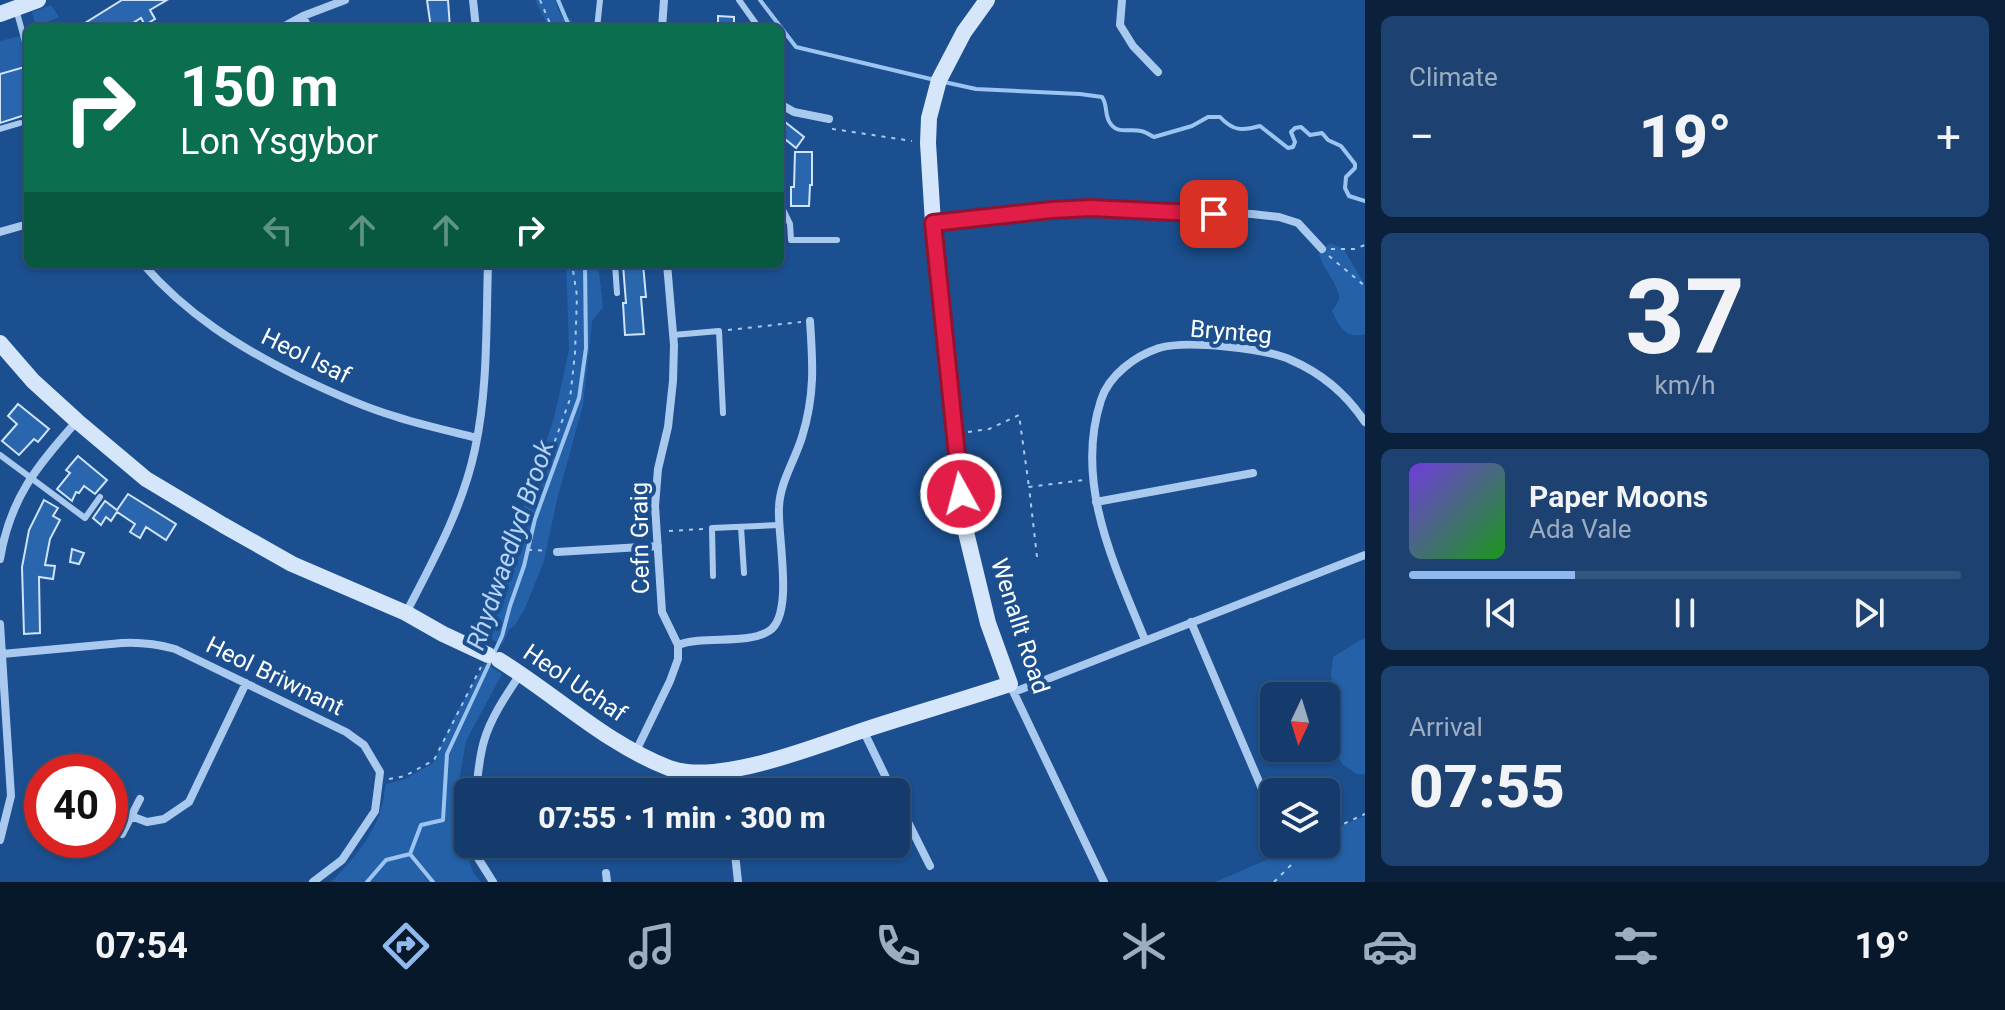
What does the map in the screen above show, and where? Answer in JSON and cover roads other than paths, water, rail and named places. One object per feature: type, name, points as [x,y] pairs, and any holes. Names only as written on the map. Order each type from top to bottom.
[{"type":"street","points":[[8,11],[38,0]]},
{"type":"street","points":[[288,24],[345,0]]},
{"type":"street","points":[[473,0],[476,24]]},
{"type":"street","points":[[662,24],[664,0]]},
{"type":"street","name":"Wenallt Road","points":[[987,0],[964,32],[939,80],[929,118],[933,223],[964,524],[988,623],[1012,688],[1104,882]]},
{"type":"street","points":[[1122,0],[1120,25],[1133,46],[1158,72]]},
{"type":"street","points":[[303,16],[306,24]]},
{"type":"street","points":[[784,106],[794,112],[829,119]]},
{"type":"street","points":[[933,223],[1091,208],[1252,214],[1298,223],[1322,249]]},
{"type":"street","points":[[0,232],[24,225]]},
{"type":"street","name":"Heol Isaf","points":[[147,268],[179,302],[221,334],[261,358],[340,397],[393,416],[477,438]]},
{"type":"street","points":[[406,613],[457,509],[471,468],[483,391],[488,268]]},
{"type":"street","name":"Cefn Graig","points":[[667,268],[673,381],[655,506],[662,612],[678,645]]},
{"type":"street","points":[[636,751],[670,681],[678,659],[678,645],[688,641],[748,638],[768,632],[778,622],[783,594],[779,505],[782,486],[802,438],[813,391],[810,321]]},
{"type":"street","name":"Heol Uchaf","points":[[0,343],[33,381],[146,479],[292,564],[406,613],[493,657],[521,673],[607,735],[671,768],[692,772],[726,770],[774,760],[863,730],[1012,688]]},
{"type":"street","name":"Brynteg","points":[[1145,640],[1105,539],[1093,479],[1096,419],[1103,395],[1115,376],[1132,360],[1160,348],[1196,345],[1259,351],[1289,359],[1312,371],[1355,406],[1365,422]]},
{"type":"street","points":[[1,553],[6,530],[23,488],[77,421]]},
{"type":"street","points":[[1096,502],[1253,473]]},
{"type":"street","points":[[557,552],[658,546]]},
{"type":"street","points":[[1012,688],[1365,555]]},
{"type":"street","points":[[1191,622],[1260,784]]},
{"type":"street","points":[[0,624],[11,796],[0,840]]},
{"type":"street","name":"Heol Briwnant","points":[[2,654],[122,643],[158,644],[175,649],[346,732],[364,745],[380,772],[375,811],[342,860],[313,882]]},
{"type":"street","points":[[477,778],[484,738],[521,673]]},
{"type":"street","points":[[131,816],[147,822],[164,819],[189,802],[246,683]]},
{"type":"street","points":[[863,730],[886,778]]},
{"type":"street","points":[[726,770],[727,778]]},
{"type":"street","points":[[128,822],[140,799]]},
{"type":"street","points":[[910,826],[930,866]]},
{"type":"street","points":[[478,858],[493,882]]},
{"type":"street","points":[[735,858],[738,882]]},
{"type":"lane","points":[[597,24],[600,0]]},
{"type":"lane","points":[[739,0],[756,24]]},
{"type":"lane","points":[[8,11],[24,45]]},
{"type":"lane","points":[[0,129],[20,123]]},
{"type":"lane","points":[[784,211],[790,224],[791,240],[837,240]]},
{"type":"lane","points":[[615,268],[617,293]]},
{"type":"lane","points":[[673,335],[719,331],[723,413]]},
{"type":"lane","points":[[0,455],[85,518],[100,497]]},
{"type":"lane","points":[[713,576],[712,528],[779,525]]},
{"type":"lane","points":[[741,527],[744,573]]},
{"type":"waterway","name":"Rhydwaedlyd Brook","points":[[558,0],[568,24]]},
{"type":"waterway","points":[[760,0],[778,24]]},
{"type":"waterway","points":[[784,31],[796,47],[935,80]]},
{"type":"waterway","points":[[944,82],[976,89],[1102,97],[1113,127],[1141,131],[1154,137],[1192,126],[1208,117],[1220,117],[1238,129],[1260,126],[1288,148],[1293,147],[1295,142],[1291,132],[1301,127],[1310,135],[1322,133],[1341,146],[1355,164],[1346,177],[1345,188],[1349,196],[1365,201]]},
{"type":"waterway","name":"Rhydwaedlyd Brook","points":[[367,882],[386,860],[410,854],[421,825],[443,820],[447,754],[502,636],[535,519],[579,398],[586,348],[585,268]]},
{"type":"waterway","points":[[410,854],[433,882]]}]
